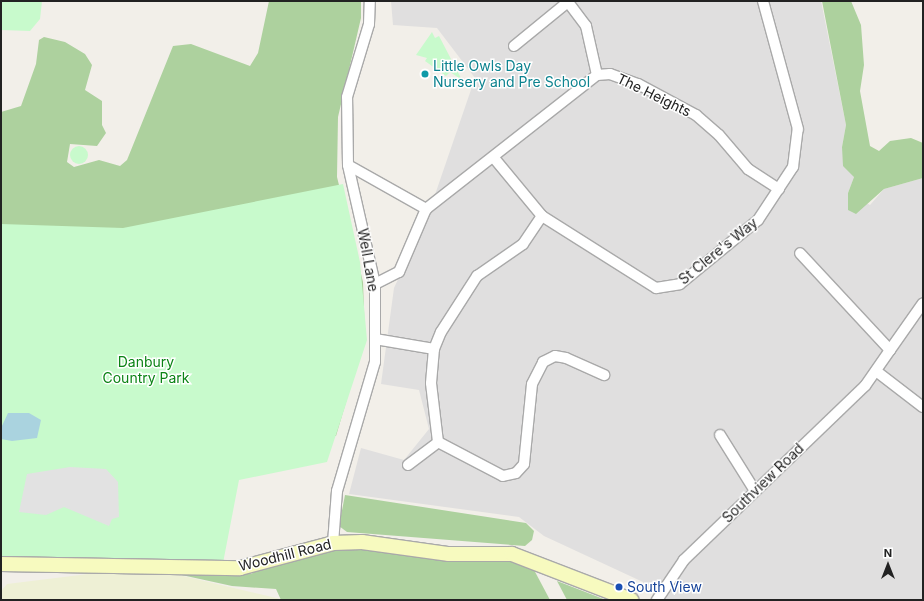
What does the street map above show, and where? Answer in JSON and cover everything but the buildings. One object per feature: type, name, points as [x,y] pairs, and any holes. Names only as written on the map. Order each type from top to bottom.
[{"type":"street","name":"Well Lane","points":[[333,543],[337,491],[367,396],[375,362],[375,284],[348,165],[347,97],[369,24],[370,1]]},
{"type":"street","points":[[514,46],[568,1],[586,26],[597,75]]},
{"type":"street","name":"St Clere's Way","points":[[494,158],[542,216],[656,288],[667,288],[680,284],[758,220],[793,167],[798,129],[764,1]]},
{"type":"street","name":"The Heights","points":[[375,284],[399,272],[426,209],[494,158],[597,75],[610,74],[638,84],[696,115],[719,135],[748,169],[779,189]]},
{"type":"street","points":[[348,165],[426,209]]},
{"type":"street","points":[[438,442],[432,383],[434,349],[462,295],[477,276],[523,244],[542,216]]},
{"type":"street","points":[[800,253],[890,350]]},
{"type":"street","name":"Southview Road","points":[[657,600],[684,560],[756,491],[876,371],[923,303]]},
{"type":"street","points":[[375,339],[434,349]]},
{"type":"street","points":[[438,442],[503,476],[516,473],[524,464],[532,384],[543,362],[555,356],[566,358],[604,375]]},
{"type":"street","points":[[876,371],[923,407]]},
{"type":"street","points":[[720,435],[756,491]]},
{"type":"street","points":[[408,465],[438,442]]},
{"type":"street","name":"Woodhill Road","points":[[1,564],[240,568],[333,543],[362,542],[449,554],[512,554],[631,600]]},
{"type":"shaded area","points":[[391,1],[821,1],[846,125],[842,147],[854,177],[848,193],[870,205],[884,189],[923,178],[923,600],[657,600],[643,582],[544,536],[519,517],[349,494],[361,448],[404,460],[429,429],[419,390],[381,384],[394,288],[427,218],[475,78],[437,28],[393,25]]},
{"type":"shaded area","points":[[70,467],[106,469],[118,482],[119,517],[112,519],[109,526],[64,507],[46,515],[19,512],[27,474]]},
{"type":"green space","points":[[1,1],[42,1],[40,19],[30,31],[1,30]]},
{"type":"green space","points":[[269,1],[361,1],[361,18],[338,117],[337,177],[363,282],[365,338],[336,436],[205,439],[1,346],[1,112],[21,106],[36,64],[39,40],[44,37],[65,42],[85,54],[92,65],[85,90],[102,101],[102,125],[106,133],[97,146],[70,144],[67,162],[74,167],[99,160],[120,166],[127,160],[173,46],[191,44],[250,66],[258,53]]},
{"type":"green space","points":[[822,1],[851,1],[861,25],[864,65],[860,91],[870,146],[879,151],[890,141],[911,138],[923,143],[923,178],[884,189],[856,214],[848,210],[848,193],[854,177],[843,166],[842,147],[846,125]]},
{"type":"green space","points":[[432,32],[435,38],[439,36],[462,80],[450,72],[446,76],[425,61],[427,58],[416,55]]},
{"type":"green space","points":[[79,146],[85,149],[88,155],[85,161],[79,164],[73,161],[70,155],[73,149]]},
{"type":"green space","name":"Danbury Country Park","points":[[343,184],[360,262],[367,340],[327,462],[239,480],[223,563],[1,560],[1,224],[123,228]]},
{"type":"green space","points":[[345,495],[526,523],[534,531],[532,540],[525,546],[347,532],[339,526]]},
{"type":"green space","points":[[359,547],[519,562],[533,568],[550,600],[281,600],[276,589],[232,586],[145,567],[251,574],[269,564],[328,550]]},
{"type":"green space","points":[[145,567],[285,600],[1,600],[1,591],[7,584]]},
{"type":"green space","points":[[557,581],[606,600],[567,600]]},
{"type":"water","points":[[8,413],[29,413],[41,420],[37,438],[12,441],[1,439],[1,428]]},
{"type":"place","name":"Little Owls Day Nursery and Pre School","points":[[425,74]]},
{"type":"place","name":"South View","points":[[619,587]]}]
